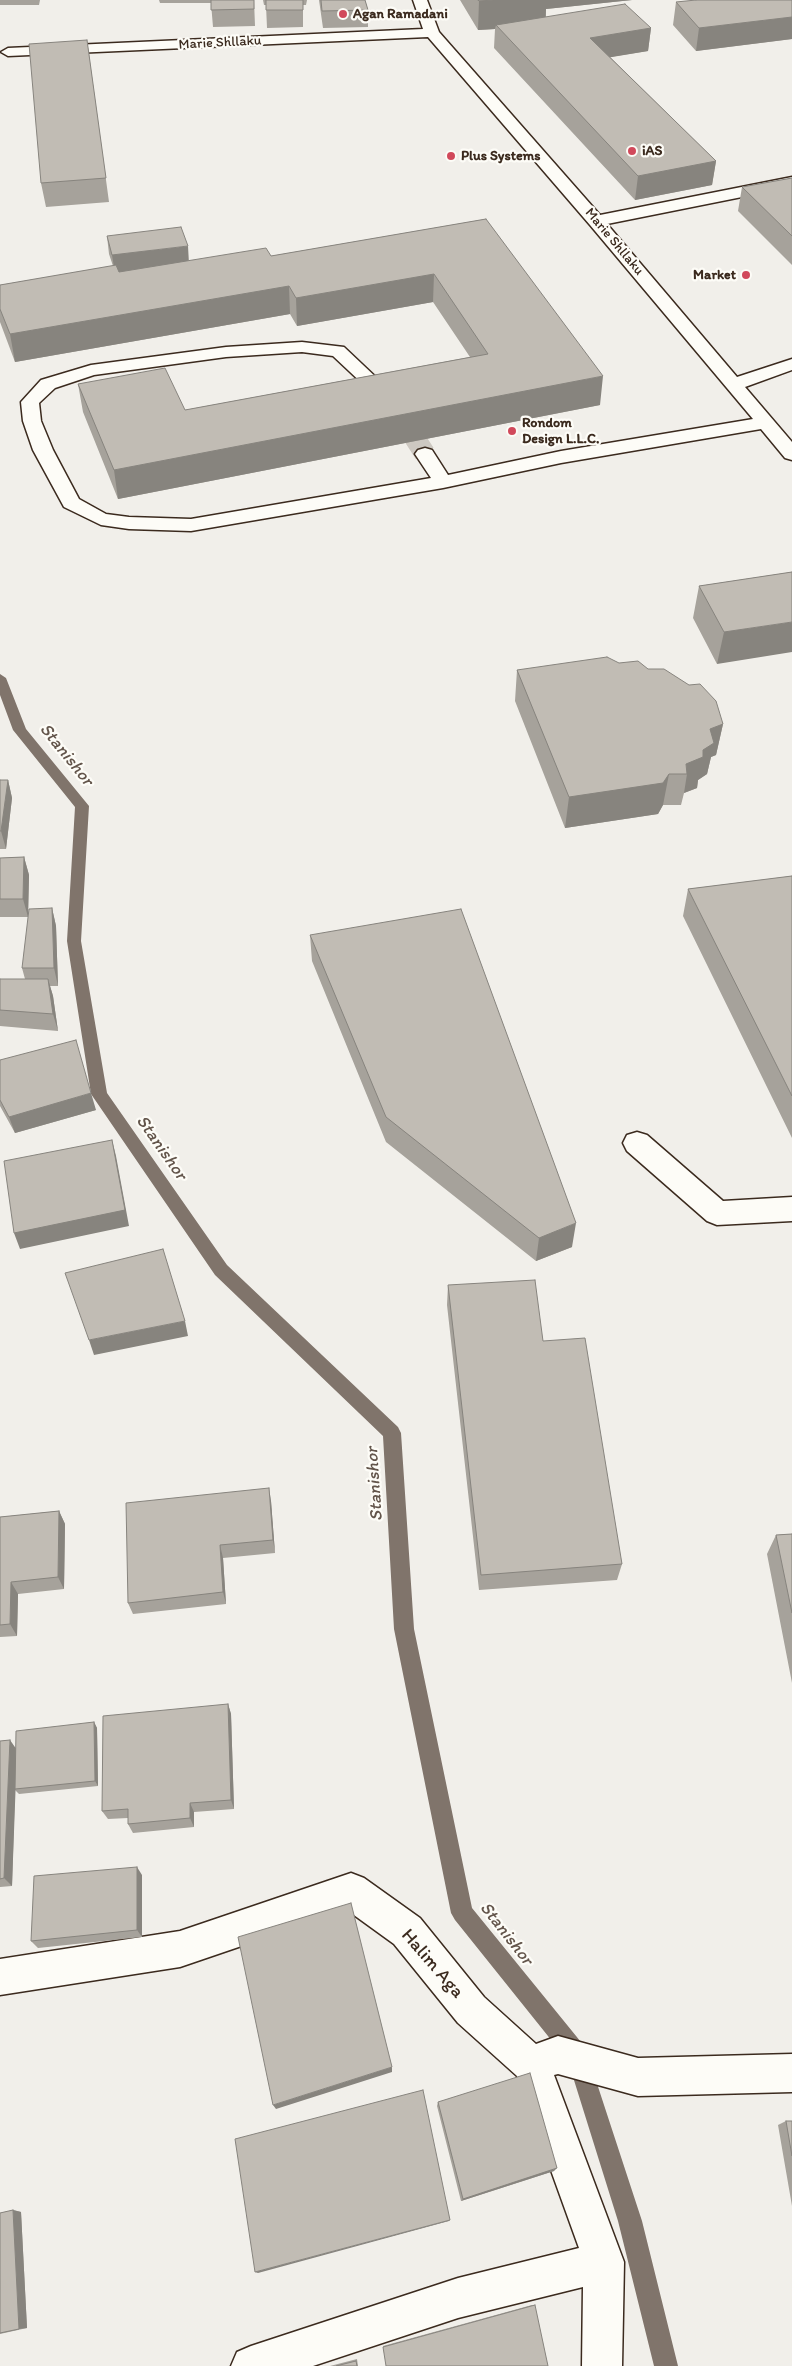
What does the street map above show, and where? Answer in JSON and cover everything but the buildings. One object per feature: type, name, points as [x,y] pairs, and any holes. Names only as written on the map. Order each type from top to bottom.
[{"type":"street","name":"Marie Shllaku","points":[[420,0],[432,33],[596,221],[792,454]]},
{"type":"street","name":"Marie Shllaku","points":[[8,52],[432,33]]},
{"type":"street","points":[[596,221],[792,182]]},
{"type":"street","points":[[389,398],[338,351],[302,347],[226,352],[91,370],[48,384],[30,402],[32,422],[44,450],[72,503],[101,520],[191,525],[443,482],[561,457],[766,423]]},
{"type":"street","points":[[732,385],[792,364]]},
{"type":"street","points":[[425,454],[443,482]]},
{"type":"street","points":[[637,1143],[717,1213],[792,1209]]},
{"type":"street","name":"Halim Aga","points":[[0,1977],[180,1949],[351,1891],[407,1931],[471,2010],[544,2060],[604,2262],[602,2366]]},
{"type":"street","points":[[544,2060],[638,2077],[792,2073]]},
{"type":"street","points":[[251,2366],[458,2298],[604,2262]]},
{"type":"waterway","name":"Stanishor","points":[[0,678],[20,730],[82,806],[74,941],[99,1094],[221,1270],[392,1433],[404,1629],[462,1913],[577,2055],[630,2221],[666,2366]]},
{"type":"tunnel","points":[[396,409],[425,454]]},
{"type":"place","name":"Agan Ramadani","points":[[343,14]]},
{"type":"place","name":"iAS","points":[[632,151]]},
{"type":"place","name":"Plus Systems","points":[[451,156]]},
{"type":"place","name":"Market","points":[[746,275]]},
{"type":"place","name":"Rondom Design L.L.C.","points":[[512,431]]}]
